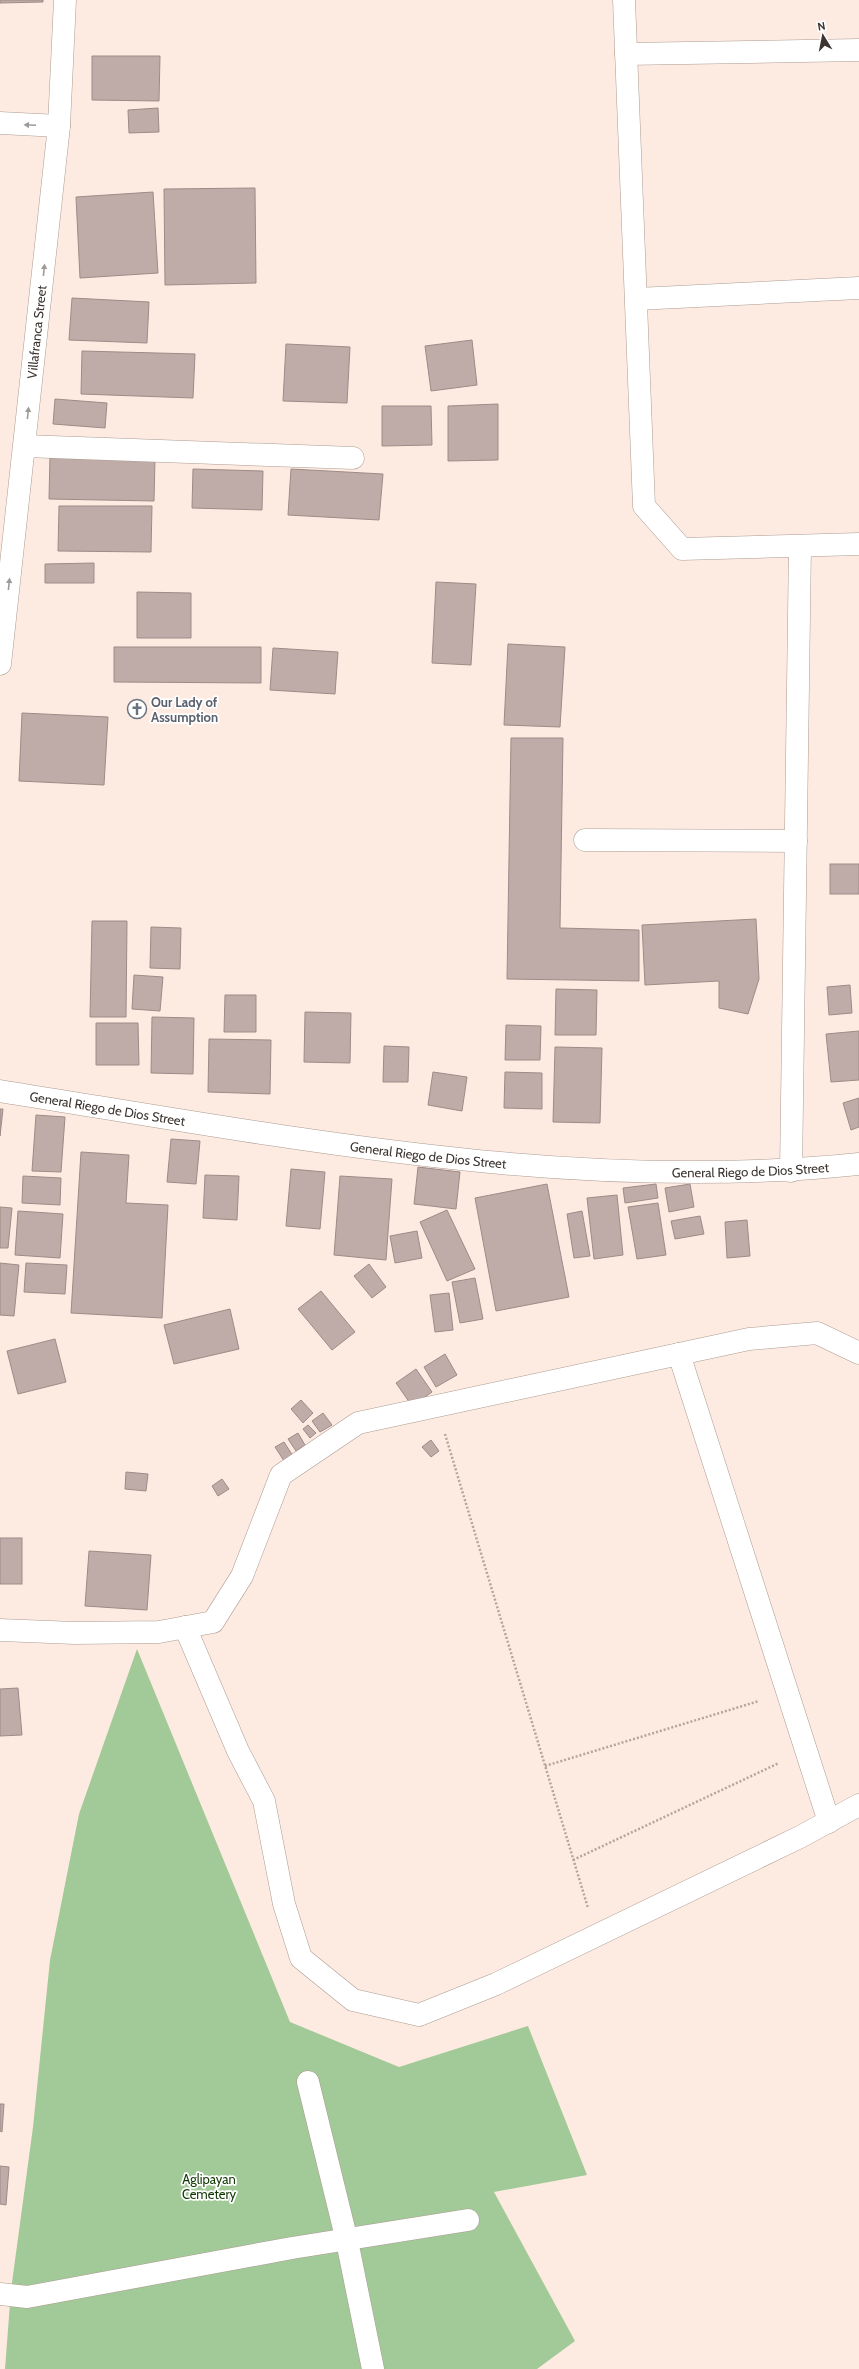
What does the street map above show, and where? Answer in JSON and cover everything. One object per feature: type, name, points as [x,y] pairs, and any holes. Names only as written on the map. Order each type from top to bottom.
[{"type":"street","name":"Villafranca Street","points":[[0,664],[59,126],[65,0]]},
{"type":"street","points":[[624,0],[644,506],[682,549],[859,544]]},
{"type":"street","points":[[626,54],[859,50]]},
{"type":"street","points":[[0,123],[59,126]]},
{"type":"street","points":[[637,299],[859,288]]},
{"type":"street","points":[[25,446],[353,458]]},
{"type":"street","points":[[791,1171],[800,546]]},
{"type":"street","points":[[585,840],[796,841]]},
{"type":"street","name":"General Riego de Dios Street","points":[[0,1091],[280,1135],[498,1164],[604,1172],[691,1174],[791,1171],[859,1164]]},
{"type":"street","points":[[0,1630],[75,1633],[159,1632],[213,1622],[242,1576],[281,1475],[358,1423],[749,1339],[817,1333],[859,1353]]},
{"type":"street","points":[[679,1354],[829,1822]]},
{"type":"street","points":[[185,1627],[238,1751],[264,1801],[284,1904],[301,1958],[353,2000],[419,2015],[496,1984],[829,1822],[859,1805]]},
{"type":"street","points":[[308,2082],[347,2241],[373,2369]]},
{"type":"street","points":[[0,2294],[27,2297],[292,2248],[347,2241],[468,2220]]},
{"type":"path","points":[[437,1407],[596,1936]]},
{"type":"path","points":[[545,1766],[788,1692]]},
{"type":"path","points":[[573,1860],[806,1750]]},
{"type":"green space","name":"Aglipayan Cemetery","points":[[137,1649],[290,2022],[399,2067],[528,2026],[587,2175],[494,2192],[575,2341],[537,2369],[5,2369],[11,2290],[33,2127],[50,1960],[79,1814]]},
{"type":"building","points":[[0,0],[43,0],[43,2],[0,3]]},
{"type":"building","points":[[92,56],[160,56],[159,101],[92,100]]},
{"type":"building","points":[[158,108],[159,132],[129,133],[128,110]]},
{"type":"building","points":[[255,188],[256,283],[165,285],[164,189]]},
{"type":"building","points":[[153,192],[158,273],[80,278],[76,197]]},
{"type":"building","points":[[72,298],[149,302],[147,343],[69,340]]},
{"type":"building","points":[[472,340],[477,385],[431,391],[425,346]]},
{"type":"building","points":[[286,344],[350,347],[347,403],[283,401]]},
{"type":"building","points":[[82,351],[195,354],[193,398],[81,394]]},
{"type":"building","points":[[55,399],[107,403],[105,428],[53,424]]},
{"type":"building","points":[[498,404],[498,460],[448,461],[448,406]]},
{"type":"building","points":[[382,406],[431,406],[432,445],[382,446]]},
{"type":"building","points":[[50,455],[155,458],[154,501],[49,499]]},
{"type":"building","points":[[193,469],[263,471],[262,510],[192,508]]},
{"type":"building","points":[[291,469],[383,474],[379,520],[288,515]]},
{"type":"building","points":[[59,506],[152,506],[151,552],[58,551]]},
{"type":"building","points":[[94,563],[94,583],[45,583],[45,564]]},
{"type":"building","points":[[436,582],[476,584],[471,665],[432,663]]},
{"type":"building","points":[[137,592],[191,593],[191,638],[137,638]]},
{"type":"building","points":[[508,644],[565,647],[560,727],[504,725]]},
{"type":"building","points":[[114,647],[261,647],[261,683],[114,682]]},
{"type":"building","points":[[273,648],[338,652],[335,694],[270,690]]},
{"type":"building","points":[[22,713],[108,717],[104,785],[19,781]]},
{"type":"building","points":[[511,738],[563,738],[560,928],[639,930],[639,981],[507,979]]},
{"type":"building","points":[[830,864],[859,864],[859,894],[830,894]]},
{"type":"building","points":[[756,919],[759,979],[748,1014],[719,1008],[719,981],[645,985],[642,925]]},
{"type":"building","points":[[92,921],[127,921],[126,1017],[90,1017]]},
{"type":"building","points":[[151,927],[181,928],[180,969],[150,968]]},
{"type":"building","points":[[134,975],[163,977],[160,1011],[132,1009]]},
{"type":"building","points":[[850,985],[852,1013],[829,1015],[827,987]]},
{"type":"building","points":[[556,989],[597,990],[596,1035],[555,1035]]},
{"type":"building","points":[[225,995],[256,995],[256,1032],[224,1032]]},
{"type":"building","points":[[305,1012],[351,1013],[350,1063],[304,1062]]},
{"type":"building","points":[[152,1017],[194,1018],[193,1074],[151,1073]]},
{"type":"building","points":[[96,1023],[138,1023],[139,1065],[96,1065]]},
{"type":"building","points":[[506,1025],[541,1026],[540,1060],[505,1060]]},
{"type":"building","points":[[859,1031],[859,1080],[831,1082],[826,1034]]},
{"type":"building","points":[[209,1039],[271,1040],[270,1094],[208,1092]]},
{"type":"building","points":[[384,1046],[409,1047],[408,1082],[383,1082]]},
{"type":"building","points":[[555,1047],[602,1048],[600,1123],[553,1122]]},
{"type":"building","points":[[433,1072],[467,1077],[462,1111],[428,1105]]},
{"type":"building","points":[[505,1072],[542,1073],[542,1109],[504,1108]]},
{"type":"building","points":[[859,1098],[859,1127],[851,1130],[843,1103]]},
{"type":"building","points":[[0,1109],[3,1109],[0,1136]]},
{"type":"building","points":[[36,1115],[65,1117],[61,1172],[32,1171]]},
{"type":"building","points":[[171,1139],[200,1141],[196,1184],[167,1182]]},
{"type":"building","points":[[81,1152],[129,1155],[126,1203],[168,1205],[162,1318],[71,1313]]},
{"type":"building","points":[[418,1167],[460,1172],[456,1209],[414,1204]]},
{"type":"building","points":[[291,1169],[325,1172],[320,1229],[286,1226]]},
{"type":"building","points":[[205,1175],[239,1176],[237,1220],[203,1218]]},
{"type":"building","points":[[23,1176],[61,1178],[60,1205],[22,1203]]},
{"type":"building","points":[[340,1176],[392,1179],[386,1260],[334,1255]]},
{"type":"building","points":[[547,1184],[569,1297],[496,1311],[475,1198]]},
{"type":"building","points":[[656,1184],[658,1198],[625,1203],[623,1188]]},
{"type":"building","points":[[690,1184],[694,1207],[669,1212],[665,1188]]},
{"type":"building","points":[[617,1195],[623,1255],[594,1259],[587,1198]]},
{"type":"building","points":[[658,1203],[666,1255],[637,1259],[628,1207]]},
{"type":"building","points":[[0,1207],[12,1208],[8,1248],[0,1248]]},
{"type":"building","points":[[447,1210],[475,1269],[447,1281],[420,1222]]},
{"type":"building","points":[[18,1211],[63,1214],[60,1258],[15,1255]]},
{"type":"building","points":[[582,1211],[590,1256],[574,1258],[567,1214]]},
{"type":"building","points":[[700,1216],[704,1234],[675,1239],[671,1221]]},
{"type":"building","points":[[747,1220],[750,1256],[727,1258],[725,1222]]},
{"type":"building","points":[[417,1231],[422,1258],[395,1263],[390,1236]]},
{"type":"building","points":[[0,1263],[19,1265],[14,1316],[0,1315]]},
{"type":"building","points":[[26,1263],[67,1265],[65,1294],[24,1292]]},
{"type":"building","points":[[369,1264],[386,1287],[372,1298],[354,1276]]},
{"type":"building","points":[[475,1278],[483,1319],[460,1323],[452,1282]]},
{"type":"building","points":[[321,1291],[355,1332],[332,1350],[298,1309]]},
{"type":"building","points":[[449,1293],[453,1330],[435,1332],[430,1295]]},
{"type":"building","points":[[230,1309],[239,1349],[174,1364],[164,1325]]},
{"type":"building","points":[[55,1339],[66,1382],[18,1394],[7,1351]]},
{"type":"building","points":[[445,1354],[457,1375],[436,1387],[424,1367]]},
{"type":"building","points":[[416,1369],[432,1392],[412,1406],[396,1383]]},
{"type":"building","points":[[301,1400],[313,1413],[303,1423],[291,1409]]},
{"type":"building","points":[[323,1413],[332,1425],[320,1432],[312,1421]]},
{"type":"building","points":[[308,1425],[316,1433],[310,1438],[303,1429]]},
{"type":"building","points":[[298,1433],[305,1445],[296,1451],[288,1439]]},
{"type":"building","points":[[431,1440],[439,1451],[431,1457],[422,1447]]},
{"type":"building","points":[[284,1442],[293,1456],[284,1461],[275,1447]]},
{"type":"building","points":[[126,1472],[148,1474],[146,1491],[125,1489]]},
{"type":"building","points":[[222,1479],[229,1489],[218,1496],[212,1486]]},
{"type":"building","points":[[0,1538],[22,1538],[22,1584],[0,1584]]},
{"type":"building","points":[[89,1551],[151,1555],[147,1610],[85,1606]]},
{"type":"building","points":[[18,1688],[22,1735],[0,1736],[0,1689]]},
{"type":"building","points":[[0,2104],[4,2104],[2,2132],[0,2131]]},
{"type":"building","points":[[0,2166],[9,2167],[6,2205],[0,2204]]},
{"type":"place","name":"Our Lady of Assumption","points":[[137,709]]}]
